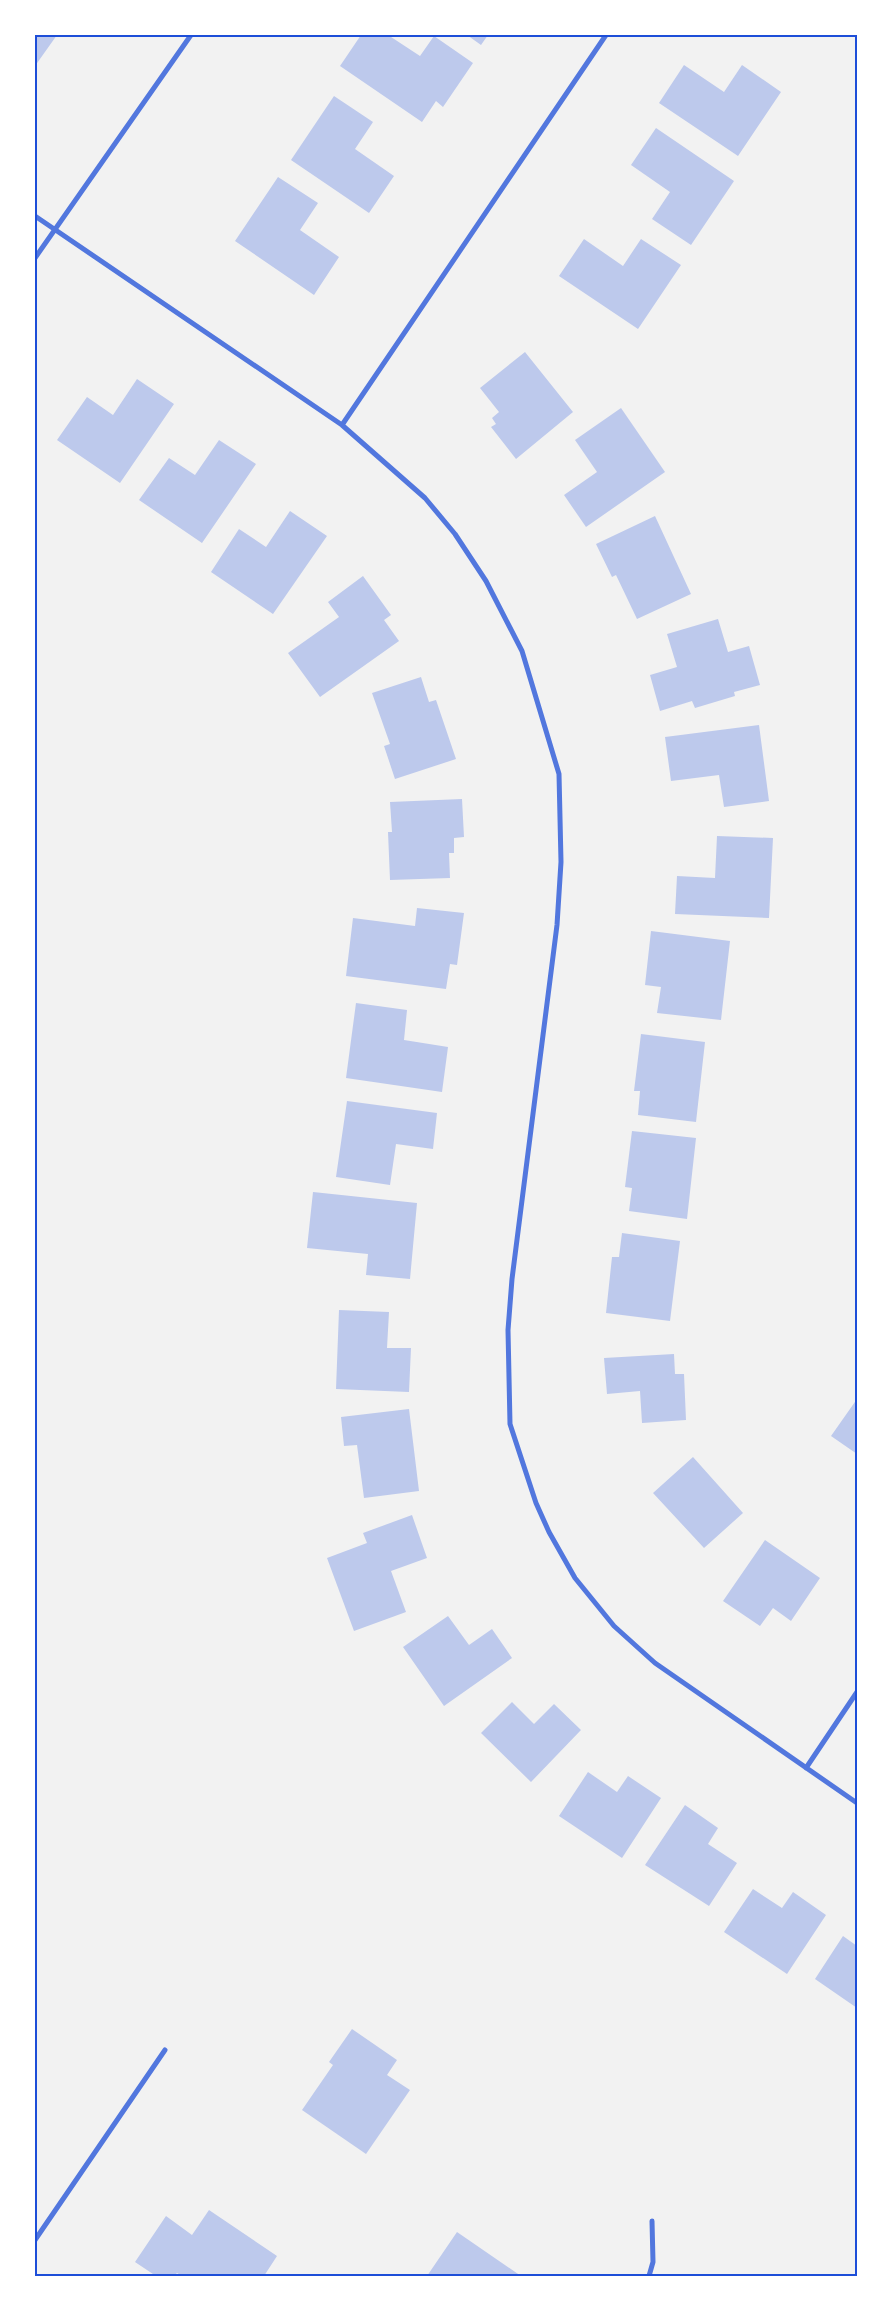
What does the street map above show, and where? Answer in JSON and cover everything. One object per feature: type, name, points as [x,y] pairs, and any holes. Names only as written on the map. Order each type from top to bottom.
[{"type":"street","points":[[35,258],[191,35]]},
{"type":"street","points":[[342,425],[606,35]]},
{"type":"street","points":[[35,216],[342,425],[425,498],[455,534],[486,581],[522,651],[559,774],[561,862],[557,925],[512,1279],[508,1330],[510,1424],[536,1503],[548,1532],[575,1578],[614,1626],[655,1663],[857,1803]]},
{"type":"street","points":[[806,1768],[857,1692]]},
{"type":"street","points":[[35,2240],[165,2050]]},
{"type":"street","points":[[650,2276],[652,2221]]},
{"type":"building","points":[[35,35],[57,35],[35,66]]},
{"type":"building","points":[[361,35],[388,35],[420,56],[434,36],[473,63],[443,107],[436,101],[422,122],[340,66]]},
{"type":"building","points":[[467,35],[488,35],[481,45]]},
{"type":"building","points":[[684,65],[724,92],[742,65],[781,92],[738,156],[659,103]]},
{"type":"building","points":[[334,96],[373,122],[355,149],[394,176],[369,213],[291,160]]},
{"type":"building","points":[[656,128],[734,181],[691,245],[652,219],[670,192],[631,165]]},
{"type":"building","points":[[278,177],[318,203],[300,230],[339,257],[314,295],[235,241]]},
{"type":"building","points":[[584,239],[623,266],[641,239],[681,265],[638,329],[559,276]]},
{"type":"building","points":[[525,352],[573,412],[516,459],[491,427],[496,424],[492,418],[499,412],[480,388]]},
{"type":"building","points":[[137,379],[174,404],[120,483],[57,440],[87,397],[113,415]]},
{"type":"building","points":[[621,408],[665,472],[586,527],[564,495],[597,472],[575,440]]},
{"type":"building","points":[[219,440],[256,464],[202,543],[139,500],[169,458],[195,475]]},
{"type":"building","points":[[290,511],[327,536],[273,614],[211,572],[239,529],[266,547]]},
{"type":"building","points":[[655,516],[691,594],[637,619],[616,575],[612,577],[596,544]]},
{"type":"building","points":[[363,576],[391,615],[384,620],[399,641],[320,697],[288,653],[339,617],[328,602]]},
{"type":"building","points":[[718,619],[728,652],[749,646],[760,685],[734,692],[735,696],[695,708],[692,701],[660,711],[650,675],[677,667],[667,634]]},
{"type":"building","points":[[421,677],[429,702],[436,700],[456,759],[395,779],[384,746],[390,744],[372,693]]},
{"type":"building","points":[[759,725],[769,801],[724,807],[719,775],[671,781],[665,737]]},
{"type":"building","points":[[462,799],[464,837],[454,838],[454,853],[449,853],[450,878],[390,880],[388,832],[392,832],[390,802]]},
{"type":"building","points":[[717,836],[773,838],[769,918],[675,914],[677,876],[715,878]]},
{"type":"building","points":[[417,908],[464,913],[457,965],[450,964],[446,989],[346,976],[353,918],[415,926]]},
{"type":"building","points":[[651,931],[730,941],[721,1020],[657,1013],[661,987],[645,985]]},
{"type":"building","points":[[356,1003],[407,1010],[404,1040],[448,1047],[442,1092],[346,1078]]},
{"type":"building","points":[[641,1034],[705,1042],[696,1122],[638,1115],[640,1091],[634,1091]]},
{"type":"building","points":[[347,1101],[437,1113],[433,1149],[396,1144],[390,1185],[336,1177]]},
{"type":"building","points":[[632,1131],[696,1138],[687,1219],[629,1211],[632,1188],[625,1187]]},
{"type":"building","points":[[313,1192],[417,1203],[410,1279],[366,1275],[368,1254],[307,1248]]},
{"type":"building","points":[[622,1233],[680,1241],[670,1321],[606,1313],[612,1257],[619,1257]]},
{"type":"building","points":[[339,1310],[389,1312],[387,1348],[411,1348],[409,1392],[336,1389]]},
{"type":"building","points":[[674,1354],[675,1374],[684,1374],[686,1420],[642,1423],[640,1391],[607,1394],[604,1358]]},
{"type":"building","points":[[857,1399],[857,1454],[831,1436]]},
{"type":"building","points":[[409,1409],[419,1491],[364,1498],[357,1445],[344,1446],[341,1417]]},
{"type":"building","points":[[693,1457],[743,1513],[704,1548],[653,1493]]},
{"type":"building","points":[[412,1515],[427,1558],[391,1571],[406,1612],[354,1631],[327,1558],[367,1543],[363,1533]]},
{"type":"building","points":[[765,1540],[820,1578],[791,1621],[773,1608],[760,1626],[723,1601]]},
{"type":"building","points":[[448,1616],[469,1645],[492,1629],[512,1658],[444,1706],[403,1647]]},
{"type":"building","points":[[512,1702],[534,1724],[554,1704],[581,1730],[531,1782],[481,1733]]},
{"type":"building","points":[[588,1772],[617,1792],[628,1776],[661,1798],[622,1858],[559,1816]]},
{"type":"building","points":[[685,1805],[718,1828],[708,1844],[737,1863],[709,1906],[645,1865]]},
{"type":"building","points":[[753,1889],[782,1908],[793,1892],[826,1915],[787,1974],[724,1932]]},
{"type":"building","points":[[843,1936],[857,1946],[857,2008],[815,1979]]},
{"type":"building","points":[[352,2029],[397,2060],[387,2075],[410,2090],[366,2154],[302,2110],[333,2065],[329,2062]]},
{"type":"building","points":[[209,2210],[277,2256],[264,2276],[182,2276],[177,2273],[174,2276],[156,2276],[135,2262],[166,2216],[192,2235]]},
{"type":"building","points":[[457,2232],[521,2276],[427,2276]]}]
